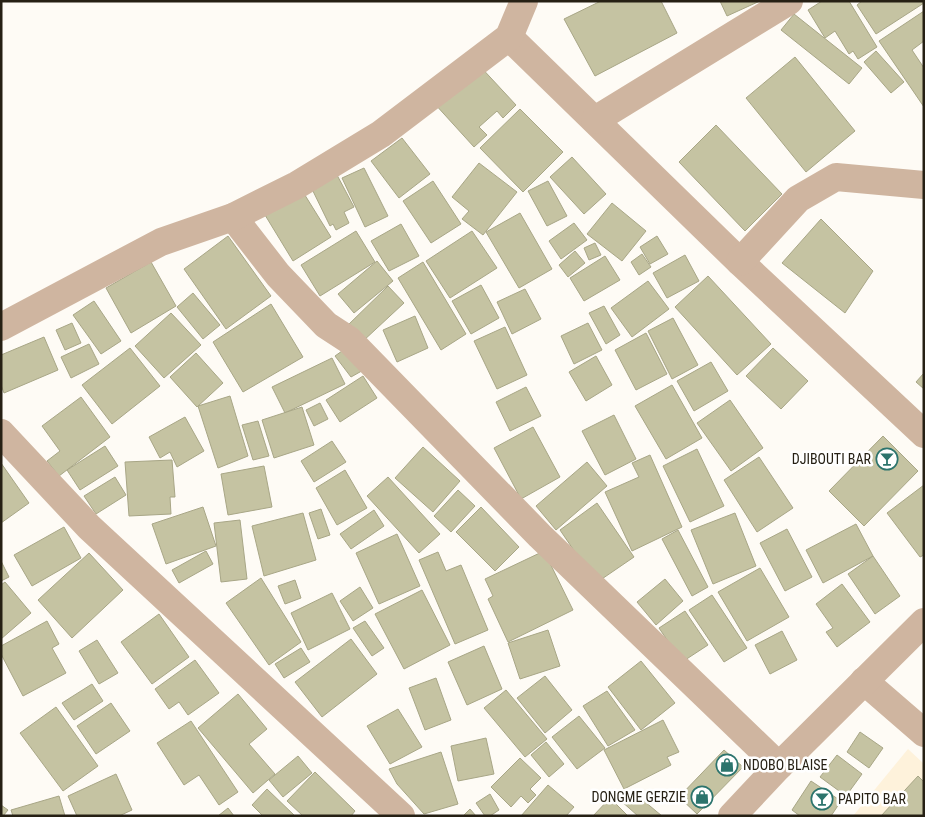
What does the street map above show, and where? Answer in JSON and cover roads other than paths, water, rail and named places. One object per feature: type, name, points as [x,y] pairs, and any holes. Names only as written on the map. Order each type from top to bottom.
[{"type":"street","points":[[1,327],[161,242],[233,217],[297,185],[380,134],[508,37],[524,1]]},
{"type":"street","points":[[595,120],[789,1]]},
{"type":"street","points":[[508,37],[740,262],[924,434]]},
{"type":"street","points":[[740,262],[798,199],[836,176],[924,185]]},
{"type":"street","points":[[233,217],[278,275],[326,325],[349,340],[540,536],[779,766]]},
{"type":"street","points":[[1,433],[89,527],[401,816]]},
{"type":"street","points":[[732,816],[779,766],[924,622]]},
{"type":"street","points":[[864,681],[924,733]]},
{"type":"place","name":"DJIBOUTI BAR","points":[[887,459]]},
{"type":"place","name":"NDOBO BLAISE","points":[[727,765]]},
{"type":"place","name":"DONGME GERZIE","points":[[702,797]]},
{"type":"place","name":"PAPITO BAR","points":[[822,799]]}]
